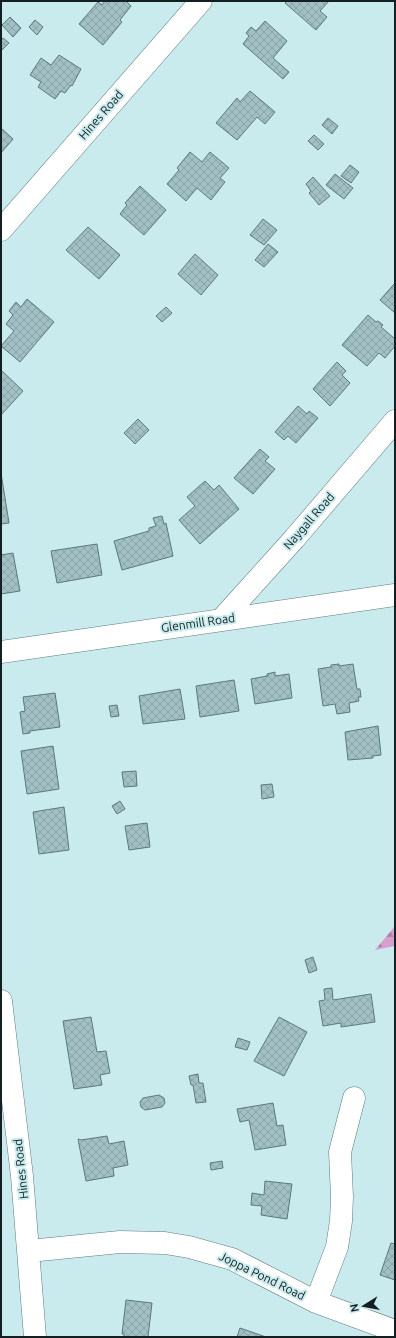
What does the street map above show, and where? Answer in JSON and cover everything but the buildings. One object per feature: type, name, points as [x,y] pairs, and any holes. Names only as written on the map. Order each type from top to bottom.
[{"type":"street","name":"Hines Road","points":[[1,230],[201,1]]},
{"type":"street","name":"Naygall Road","points":[[221,620],[294,539],[395,421]]},
{"type":"street","name":"Glenmill Road","points":[[1,652],[395,595]]},
{"type":"street","name":"Hines Road","points":[[1,1001],[15,1106],[29,1251],[35,1337]]},
{"type":"street","points":[[316,1302],[337,1247],[341,1221],[342,1197],[340,1152],[354,1098]]},
{"type":"street","name":"Joppa Pond Road","points":[[29,1251],[120,1242],[165,1243],[208,1251],[232,1259],[316,1302],[395,1331]]},
{"type":"green space","points":[[395,926],[395,946],[375,950]]}]
